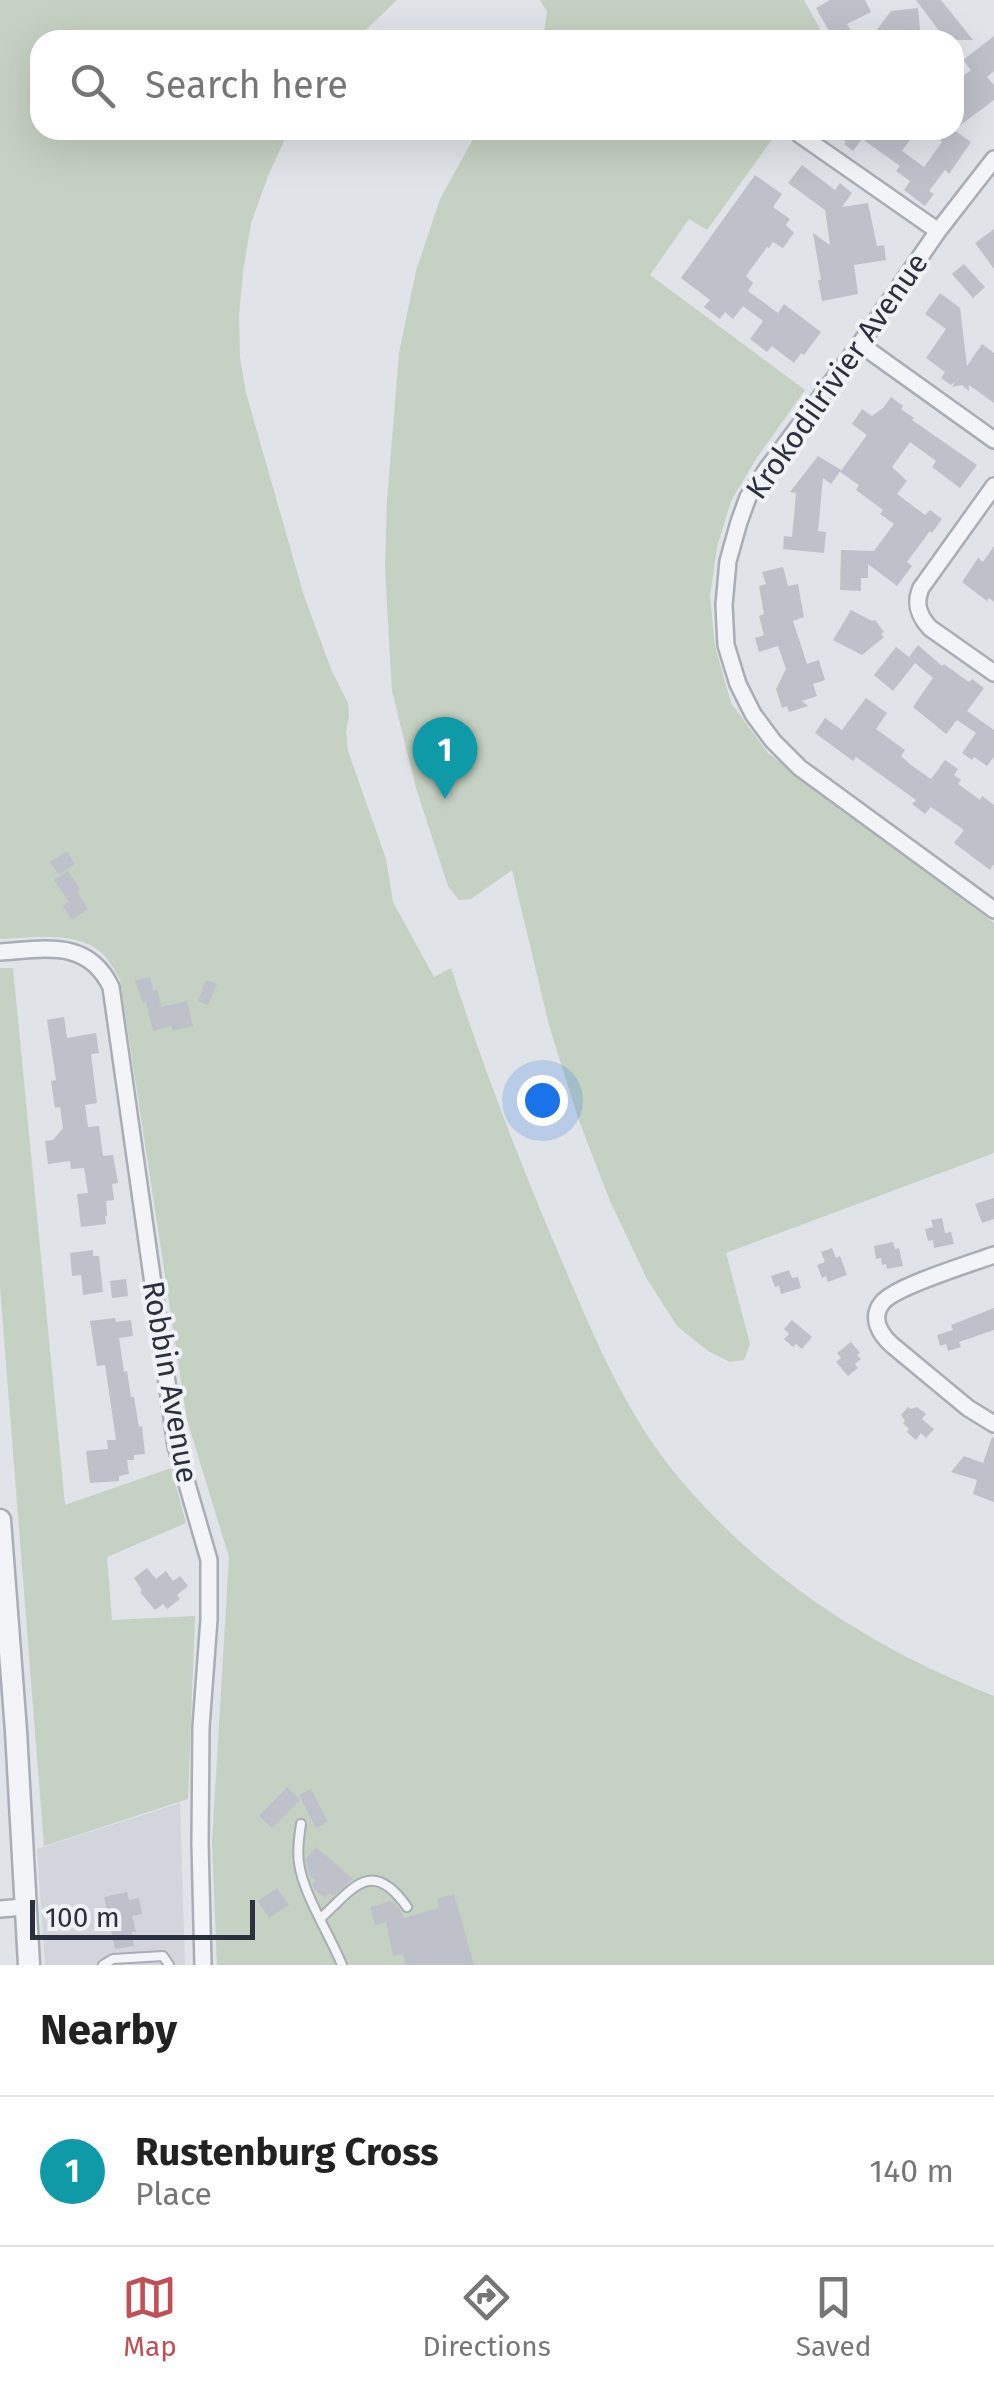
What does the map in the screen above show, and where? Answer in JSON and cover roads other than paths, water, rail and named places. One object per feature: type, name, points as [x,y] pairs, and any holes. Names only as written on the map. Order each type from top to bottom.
[{"type":"street","points":[[808,140],[938,231]]},
{"type":"street","name":"Krokodilrivier Avenue","points":[[994,159],[988,180],[938,231],[748,497],[728,561],[724,605],[726,645],[738,684],[753,714],[787,754],[800,768],[994,910]]},
{"type":"street","points":[[860,344],[994,440]]},
{"type":"street","points":[[994,486],[921,588],[917,605],[922,620],[930,628],[994,673]]},
{"type":"street","name":"Robbin Avenue","points":[[0,952],[80,953],[96,964],[112,987],[176,1446],[210,1560],[201,1727],[204,1965]]},
{"type":"street","points":[[994,1255],[898,1292],[881,1304],[876,1314],[882,1336],[968,1408],[994,1424]]},
{"type":"street","points":[[0,1520],[29,1965]]},
{"type":"street","points":[[0,1909],[24,1907]]},
{"type":"lane","points":[[301,1824],[299,1866],[342,1965]]},
{"type":"lane","points":[[321,1918],[364,1880],[388,1886],[407,1907]]},
{"type":"lane","points":[[104,1965],[113,1959],[162,1956],[169,1965]]},
{"type":"place","name":"Rustenburg Cross","points":[[445,799]]}]
